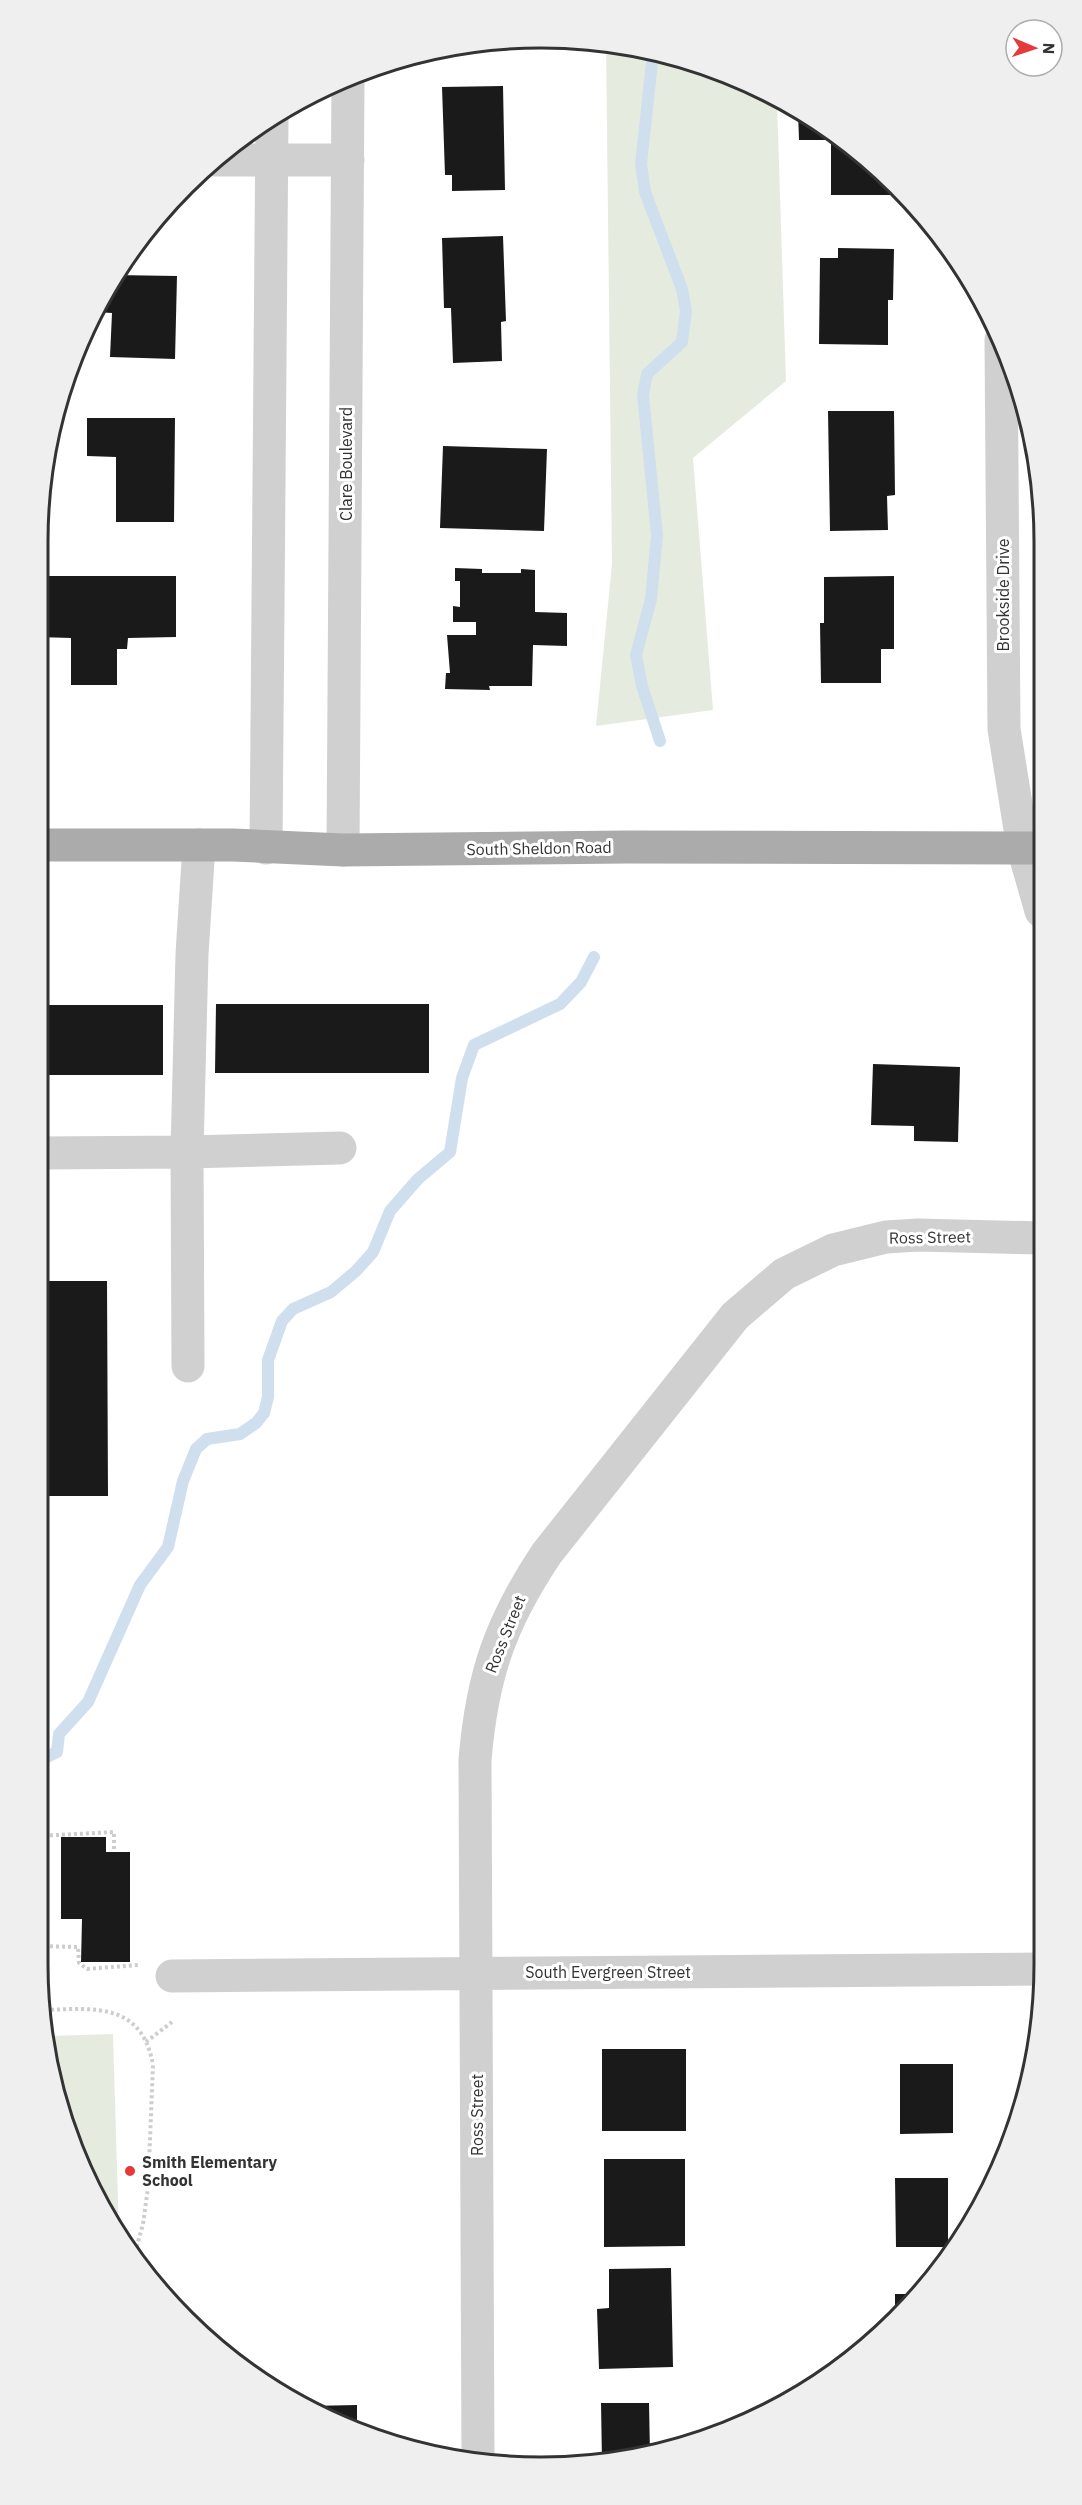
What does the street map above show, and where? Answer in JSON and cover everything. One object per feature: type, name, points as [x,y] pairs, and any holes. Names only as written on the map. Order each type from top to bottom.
[{"type":"main road","name":"South Sheldon Road","points":[[48,845],[199,845],[343,850],[627,847],[1032,848]]},
{"type":"street","name":"Clare Boulevard","points":[[343,850],[348,88]]},
{"type":"street","points":[[266,848],[272,128]]},
{"type":"street","points":[[229,160],[348,160]]},
{"type":"street","name":"Brookside Drive","points":[[1002,368],[1004,729],[1032,848]]},
{"type":"street","points":[[188,1366],[188,1152],[192,954],[199,845]]},
{"type":"street","points":[[48,1154],[340,1148]]},
{"type":"street","name":"Ross Street","points":[[478,2453],[475,1760],[480,1707],[492,1657],[507,1620],[525,1585],[547,1553],[735,1316],[784,1274],[833,1250],[885,1237],[918,1235],[1034,1238]]},
{"type":"street","name":"South Evergreen Street","points":[[171,1976],[1034,1969]]},
{"type":"path","points":[[48,1835],[114,1832],[114,1852]]},
{"type":"path","points":[[48,1946],[78,1947],[79,1963],[87,1969],[140,1965]]},
{"type":"path","points":[[50,2010],[113,2011],[128,2019],[146,2042],[153,2065],[148,2188],[143,2224],[137,2246]]},
{"type":"path","points":[[146,2042],[172,2022]]},
{"type":"shaded area","points":[[606,52],[637,57],[699,74],[777,108],[786,381],[693,458],[713,710],[596,726],[612,564]]},
{"type":"shaded area","points":[[113,2034],[118,2217],[99,2182],[74,2122],[57,2060],[53,2036]]},
{"type":"building","points":[[503,86],[505,190],[452,191],[452,175],[445,175],[442,87]]},
{"type":"building","points":[[798,121],[827,140],[799,140]]},
{"type":"building","points":[[831,143],[893,195],[831,195]]},
{"type":"building","points":[[503,236],[506,321],[501,322],[502,361],[453,363],[451,308],[444,308],[442,238]]},
{"type":"building","points":[[838,248],[894,249],[893,300],[888,300],[888,345],[819,344],[820,258],[838,258]]},
{"type":"building","points":[[126,275],[177,276],[175,359],[110,357],[112,313],[104,313]]},
{"type":"building","points":[[828,411],[894,411],[895,495],[887,496],[888,530],[830,531]]},
{"type":"building","points":[[87,418],[175,418],[174,522],[116,522],[116,457],[87,456]]},
{"type":"building","points":[[443,446],[547,449],[544,531],[440,528]]},
{"type":"building","points":[[455,568],[482,569],[482,573],[521,573],[521,569],[535,570],[535,612],[567,613],[567,646],[533,645],[532,686],[489,686],[490,690],[445,689],[446,673],[450,673],[447,635],[476,635],[476,622],[453,622],[453,606],[460,607],[460,581],[455,581]]},
{"type":"building","points":[[48,576],[176,576],[176,637],[128,638],[127,649],[117,649],[117,685],[71,685],[71,638],[48,637]]},
{"type":"building","points":[[894,576],[894,649],[881,649],[881,683],[821,683],[820,623],[824,623],[824,577]]},
{"type":"building","points":[[216,1004],[429,1004],[429,1073],[215,1073]]},
{"type":"building","points":[[48,1005],[163,1005],[163,1075],[48,1075]]},
{"type":"building","points":[[873,1064],[960,1067],[958,1142],[914,1141],[914,1126],[871,1125]]},
{"type":"building","points":[[48,1281],[107,1281],[108,1496],[48,1496]]},
{"type":"building","points":[[61,1837],[106,1837],[106,1852],[130,1852],[130,1962],[81,1962],[82,1919],[61,1919]]},
{"type":"building","points":[[602,2049],[686,2049],[686,2131],[602,2131]]},
{"type":"building","points":[[900,2064],[953,2064],[953,2133],[900,2134]]},
{"type":"building","points":[[604,2159],[685,2159],[685,2246],[604,2247]]},
{"type":"building","points":[[895,2178],[948,2178],[948,2242],[944,2247],[896,2247]]},
{"type":"building","points":[[671,2268],[673,2367],[599,2369],[597,2309],[609,2308],[609,2269]]},
{"type":"building","points":[[895,2294],[907,2294],[895,2308]]},
{"type":"building","points":[[601,2403],[649,2403],[650,2445],[602,2453]]},
{"type":"building","points":[[357,2405],[357,2421],[352,2419],[322,2406]]},
{"type":"waterway","points":[[652,61],[641,164],[645,192],[682,289],[686,311],[682,342],[647,374],[643,395],[657,535],[651,599],[636,655],[642,686],[660,741]]},
{"type":"waterway","points":[[48,1756],[57,1752],[59,1734],[88,1702],[140,1585],[168,1547],[183,1481],[196,1449],[207,1439],[240,1434],[256,1423],[264,1413],[268,1397],[268,1360],[282,1321],[293,1309],[331,1292],[356,1271],[373,1252],[390,1211],[418,1179],[450,1152],[462,1078],[474,1045],[560,1004],[581,982],[594,957]]},
{"type":"place","name":"Smith Elementary School","points":[[130,2171]]}]
